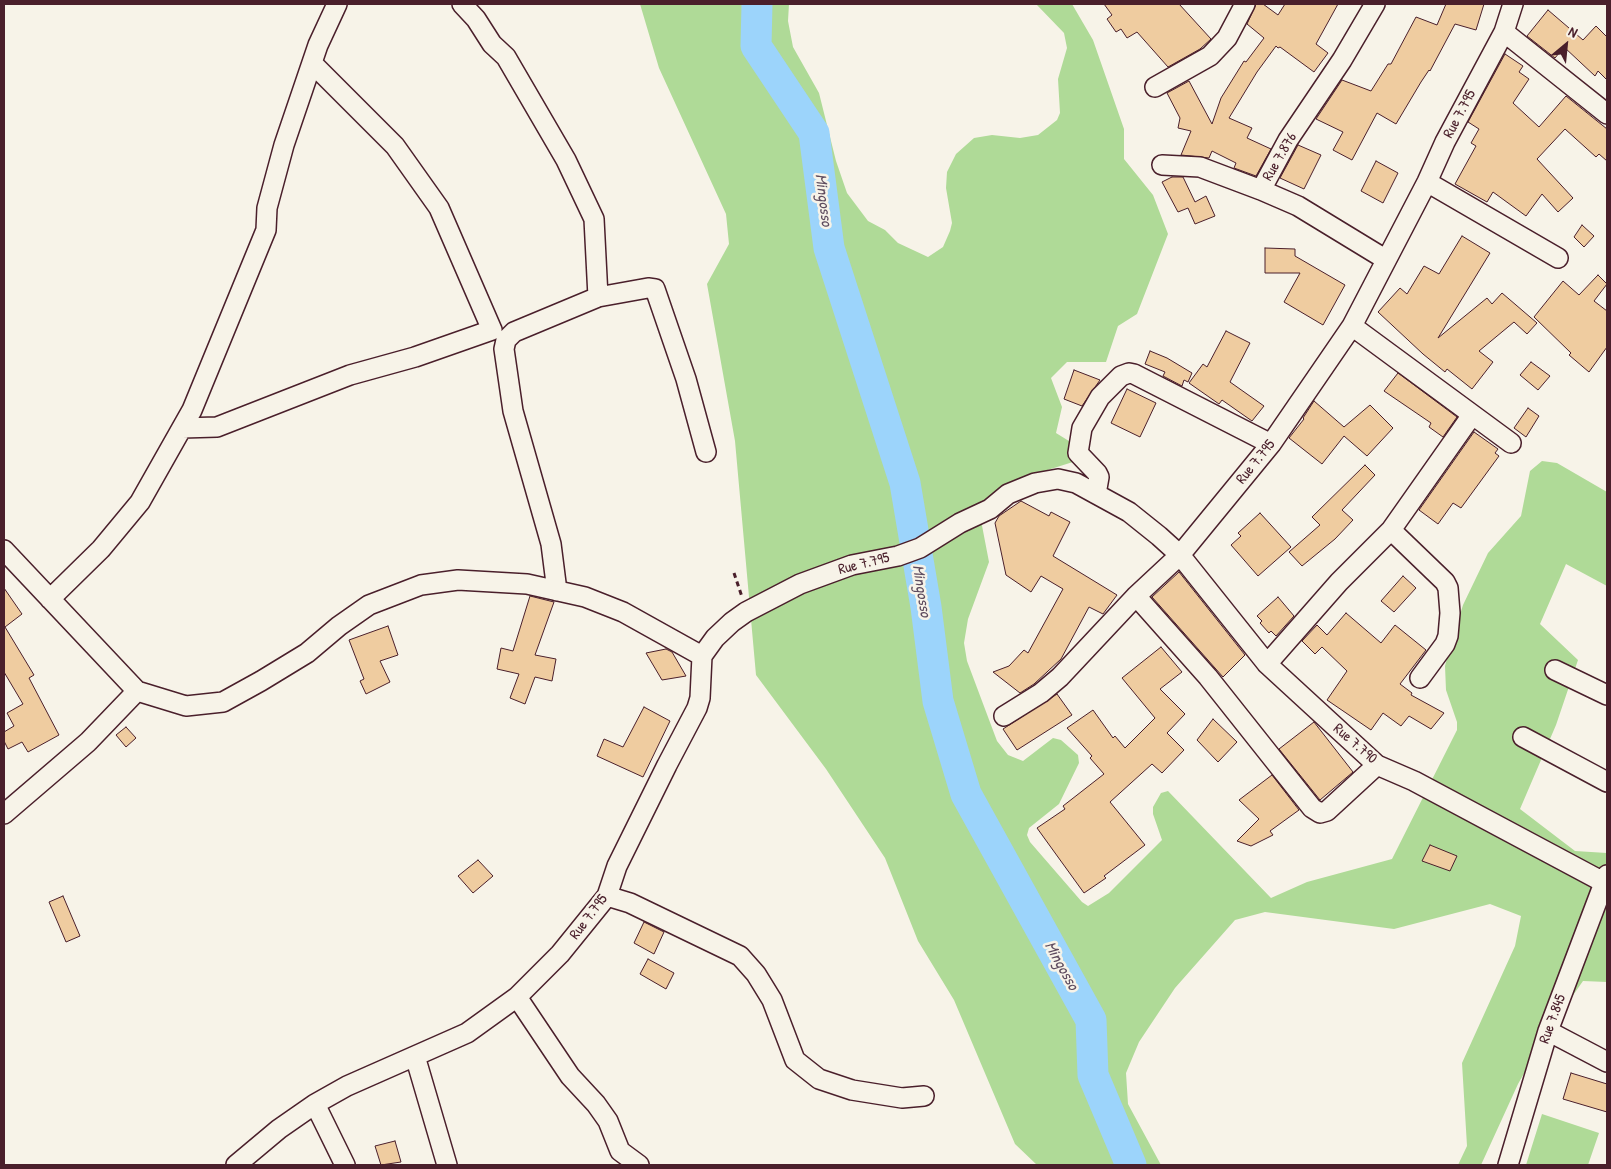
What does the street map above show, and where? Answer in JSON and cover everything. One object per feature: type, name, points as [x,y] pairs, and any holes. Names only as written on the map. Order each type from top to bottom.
[{"type":"street","points":[[50,599],[101,549],[140,502],[182,428],[266,230],[270,199],[284,146],[312,63],[337,4]]},
{"type":"street","points":[[462,4],[476,19],[492,44],[506,58],[566,160],[590,211],[596,232],[598,297]]},
{"type":"street","points":[[1155,87],[1210,56],[1227,38],[1245,4]]},
{"type":"street","name":"Rue 7.876","points":[[1376,4],[1342,60],[1288,140],[1261,190],[1298,206],[1385,259]]},
{"type":"street","name":"Rue 7.795","points":[[236,1165],[279,1129],[315,1104],[347,1086],[467,1033],[517,996],[560,954],[608,896],[617,866],[697,708],[700,698],[702,656],[715,638],[746,612],[800,584],[852,565],[898,556],[920,548],[960,523],[990,509],[1008,494],[1035,483],[1058,479],[1076,483],[1129,512],[1180,555],[1271,444],[1352,326],[1385,259],[1427,182],[1444,142],[1504,32],[1513,4]]},
{"type":"street","points":[[1504,32],[1607,114]]},
{"type":"street","points":[[182,428],[217,427],[350,375],[415,357],[492,330],[439,208],[396,146],[312,63]]},
{"type":"street","points":[[1162,165],[1200,167],[1261,190]]},
{"type":"street","points":[[1427,182],[1558,258]]},
{"type":"street","points":[[557,591],[551,544],[513,411],[504,349],[506,340],[514,332],[598,297],[648,288],[655,289],[686,379],[706,452]]},
{"type":"street","points":[[1352,326],[1511,443]]},
{"type":"street","points":[[1096,494],[1099,478],[1097,472],[1078,453],[1079,442],[1082,428],[1090,412],[1120,376],[1134,374],[1271,444]]},
{"type":"street","points":[[1267,664],[1340,582],[1391,530],[1472,415]]},
{"type":"street","points":[[1391,530],[1445,582],[1448,588],[1450,613],[1448,636],[1445,644],[1420,678]]},
{"type":"street","points":[[4,550],[137,691],[186,706],[223,702],[307,653],[339,626],[369,605],[421,585],[458,580],[527,584],[585,597],[623,612],[702,656]]},
{"type":"street","points":[[1004,716],[1041,693],[1060,677],[1136,596],[1180,555]]},
{"type":"street","name":"Rue 7.790","points":[[1180,555],[1267,664],[1377,765],[1414,781],[1606,881]]},
{"type":"street","points":[[1136,596],[1208,678],[1312,808],[1320,813],[1327,811],[1377,765]]},
{"type":"street","points":[[1555,670],[1607,695]]},
{"type":"street","points":[[4,814],[82,747],[137,691]]},
{"type":"street","points":[[1523,737],[1607,782]]},
{"type":"street","name":"Rue 7.845","points":[[1508,1165],[1548,1031],[1606,881]]},
{"type":"street","points":[[608,896],[630,904],[740,956],[756,974],[772,1000],[795,1060],[819,1079],[852,1090],[902,1098],[924,1096]]},
{"type":"street","points":[[517,996],[570,1076],[596,1104],[608,1121],[620,1150],[638,1165]]},
{"type":"street","points":[[1548,1031],[1607,1062]]},
{"type":"street","points":[[415,1056],[447,1165]]},
{"type":"street","points":[[315,1104],[345,1165]]},
{"type":"path","points":[[734,573],[746,612]]},
{"type":"green space","points":[[640,4],[789,4],[788,21],[793,47],[819,93],[836,161],[847,193],[868,221],[885,230],[898,243],[928,257],[943,247],[950,231],[952,223],[946,188],[947,172],[956,154],[974,138],[992,135],[1020,138],[1038,135],[1057,120],[1060,113],[1058,79],[1067,48],[1064,33],[1036,4],[1072,4],[1093,40],[1124,129],[1124,159],[1153,195],[1168,234],[1137,314],[1118,326],[1106,362],[1067,362],[1051,378],[1062,407],[1056,433],[1077,446],[1076,461],[1016,480],[979,510],[989,562],[968,619],[964,643],[967,661],[997,741],[1008,755],[1023,761],[1053,738],[1061,740],[1078,755],[1079,763],[1059,804],[1029,828],[1027,835],[1030,842],[1082,902],[1088,906],[1109,893],[1162,840],[1153,814],[1153,807],[1161,793],[1168,791],[1271,898],[1307,882],[1392,859],[1457,730],[1457,722],[1446,690],[1445,666],[1463,605],[1488,553],[1521,516],[1530,471],[1542,461],[1557,463],[1607,492],[1607,586],[1566,564],[1540,624],[1578,660],[1556,725],[1520,809],[1575,851],[1607,853],[1607,982],[1583,981],[1548,1031],[1518,1084],[1481,1165],[1458,1165],[1467,1146],[1462,1063],[1515,946],[1521,916],[1490,904],[1394,929],[1265,912],[1235,920],[1175,988],[1139,1042],[1126,1073],[1128,1104],[1161,1165],[1037,1165],[1015,1144],[954,1000],[918,941],[885,858],[826,769],[756,675],[735,441],[707,284],[729,244],[726,214],[659,68]]},
{"type":"green space","points":[[1542,1114],[1599,1133],[1588,1165],[1526,1165]]},
{"type":"building","points":[[1104,4],[1179,4],[1211,39],[1200,49],[1168,67],[1137,32],[1127,38],[1121,29],[1116,32],[1107,19],[1112,15]]},
{"type":"building","points":[[1256,4],[1263,4],[1278,15],[1285,4],[1338,4],[1316,44],[1328,53],[1314,72],[1276,46],[1257,72],[1229,118],[1252,128],[1247,138],[1271,149],[1256,176],[1234,168],[1236,163],[1212,151],[1209,158],[1181,155],[1191,131],[1178,128],[1180,118],[1167,93],[1189,81],[1212,124],[1221,98],[1244,61],[1246,62],[1264,38],[1247,24]]},
{"type":"building","points":[[1446,4],[1484,4],[1476,30],[1455,24],[1430,71],[1421,82],[1396,124],[1377,113],[1352,160],[1333,150],[1343,132],[1316,119],[1342,80],[1371,91],[1388,64],[1391,64],[1416,17],[1437,25]]},
{"type":"building","points":[[1548,10],[1583,40],[1596,26],[1607,37],[1607,80],[1598,71],[1595,76],[1564,47],[1555,58],[1527,36]]},
{"type":"building","points":[[1505,54],[1523,66],[1519,72],[1529,79],[1513,103],[1539,127],[1566,96],[1607,129],[1607,161],[1599,154],[1596,157],[1565,129],[1537,159],[1573,198],[1558,212],[1542,194],[1526,216],[1493,192],[1487,202],[1455,184],[1476,146],[1471,143],[1479,129],[1468,122]]},
{"type":"building","points":[[1298,145],[1321,155],[1304,189],[1280,178]]},
{"type":"building","points":[[1376,161],[1398,173],[1383,203],[1361,191]]},
{"type":"building","points":[[1172,177],[1183,177],[1195,202],[1206,196],[1215,216],[1195,224],[1188,208],[1178,212],[1162,182]]},
{"type":"building","points":[[1582,225],[1594,236],[1584,247],[1574,237]]},
{"type":"building","points":[[1462,236],[1490,253],[1438,338],[1487,298],[1492,304],[1502,293],[1537,323],[1527,334],[1514,322],[1479,351],[1493,362],[1472,389],[1447,369],[1445,372],[1423,354],[1378,312],[1400,288],[1407,294],[1424,266],[1439,274]]},
{"type":"building","points":[[1265,248],[1295,249],[1295,256],[1345,285],[1323,325],[1284,302],[1300,273],[1265,273]]},
{"type":"building","points":[[1598,275],[1607,284],[1594,301],[1607,311],[1607,347],[1589,372],[1569,355],[1571,353],[1534,317],[1563,281],[1579,295]]},
{"type":"building","points":[[1226,331],[1250,343],[1230,382],[1264,406],[1252,421],[1222,400],[1219,404],[1189,383],[1203,364],[1207,367]]},
{"type":"building","points":[[1150,351],[1167,358],[1192,373],[1188,382],[1184,380],[1182,386],[1163,376],[1165,372],[1145,364]]},
{"type":"building","points":[[1531,362],[1550,376],[1538,390],[1520,375]]},
{"type":"building","points":[[1074,370],[1100,380],[1082,406],[1064,399]]},
{"type":"building","points":[[1398,373],[1457,417],[1443,437],[1429,427],[1431,423],[1384,391]]},
{"type":"building","points":[[1127,389],[1156,403],[1140,437],[1111,423]]},
{"type":"building","points":[[1314,401],[1344,427],[1370,405],[1393,428],[1367,456],[1344,436],[1322,464],[1289,438],[1304,419]]},
{"type":"building","points":[[1528,408],[1539,416],[1526,437],[1514,428]]},
{"type":"building","points":[[1474,432],[1498,449],[1495,453],[1499,456],[1461,508],[1453,503],[1438,524],[1419,510]]},
{"type":"building","points":[[1365,465],[1375,475],[1342,510],[1353,520],[1335,539],[1302,566],[1289,552],[1320,525],[1312,517]]},
{"type":"building","points":[[1021,501],[1049,516],[1051,512],[1070,522],[1053,556],[1117,595],[1103,614],[1089,607],[1061,659],[1034,684],[1020,693],[993,672],[1009,666],[1024,650],[1028,653],[1063,589],[1041,576],[1031,592],[1006,575],[995,523],[999,516]]},
{"type":"building","points":[[1260,513],[1291,547],[1258,576],[1231,545],[1241,536],[1238,533]]},
{"type":"building","points":[[1179,572],[1245,655],[1223,677],[1152,597]]},
{"type":"building","points":[[1403,576],[1416,588],[1394,612],[1381,601]]},
{"type":"building","points":[[4,588],[22,614],[5,627],[34,675],[29,678],[59,735],[28,752],[22,742],[8,749],[4,741],[4,732],[14,726],[7,713],[23,704],[4,672]]},
{"type":"building","points":[[530,596],[554,602],[535,655],[556,659],[552,681],[535,677],[525,704],[510,698],[519,674],[497,669],[501,648],[513,651]]},
{"type":"building","points":[[1278,597],[1294,616],[1276,636],[1271,631],[1269,633],[1260,623],[1262,621],[1257,616]]},
{"type":"building","points":[[1346,613],[1381,643],[1395,625],[1426,650],[1400,684],[1412,693],[1411,695],[1444,713],[1431,729],[1409,716],[1401,726],[1383,713],[1371,730],[1327,700],[1347,671],[1322,647],[1315,654],[1302,641],[1317,625],[1327,635]]},
{"type":"building","points":[[388,626],[398,655],[380,661],[390,682],[366,694],[360,681],[364,679],[349,640]]},
{"type":"building","points":[[1161,647],[1182,672],[1160,689],[1185,714],[1167,733],[1184,750],[1162,773],[1152,764],[1110,802],[1145,845],[1104,876],[1106,878],[1084,893],[1037,828],[1065,809],[1063,806],[1104,774],[1090,758],[1092,756],[1067,728],[1093,710],[1113,738],[1115,736],[1125,748],[1155,718],[1122,678]]},
{"type":"building","points":[[666,649],[672,652],[686,676],[662,680],[646,653]]},
{"type":"building","points":[[1057,694],[1072,715],[1017,750],[1003,729]]},
{"type":"building","points":[[644,707],[670,721],[643,777],[597,756],[604,739],[623,747]]},
{"type":"building","points":[[1213,719],[1237,742],[1218,762],[1197,740]]},
{"type":"building","points":[[1314,722],[1353,772],[1320,800],[1279,749]]},
{"type":"building","points":[[126,727],[136,738],[126,747],[116,735]]},
{"type":"building","points":[[1272,775],[1299,810],[1270,831],[1273,835],[1251,846],[1237,841],[1259,819],[1239,800]]},
{"type":"building","points":[[1430,845],[1457,856],[1450,871],[1422,861]]},
{"type":"building","points":[[478,860],[493,876],[473,893],[458,876]]},
{"type":"building","points":[[63,896],[80,936],[66,942],[49,902]]},
{"type":"building","points":[[644,922],[664,932],[654,954],[634,943]]},
{"type":"building","points":[[648,959],[674,973],[666,989],[640,974]]},
{"type":"building","points":[[1571,1073],[1607,1084],[1607,1112],[1563,1099]]},
{"type":"building","points":[[395,1141],[401,1162],[381,1165],[375,1146]]},
{"type":"waterway","name":"Mingosso","points":[[757,4],[756,46],[814,133],[829,248],[905,483],[926,607],[938,701],[966,794],[1091,1020],[1093,1075],[1131,1165]]}]
